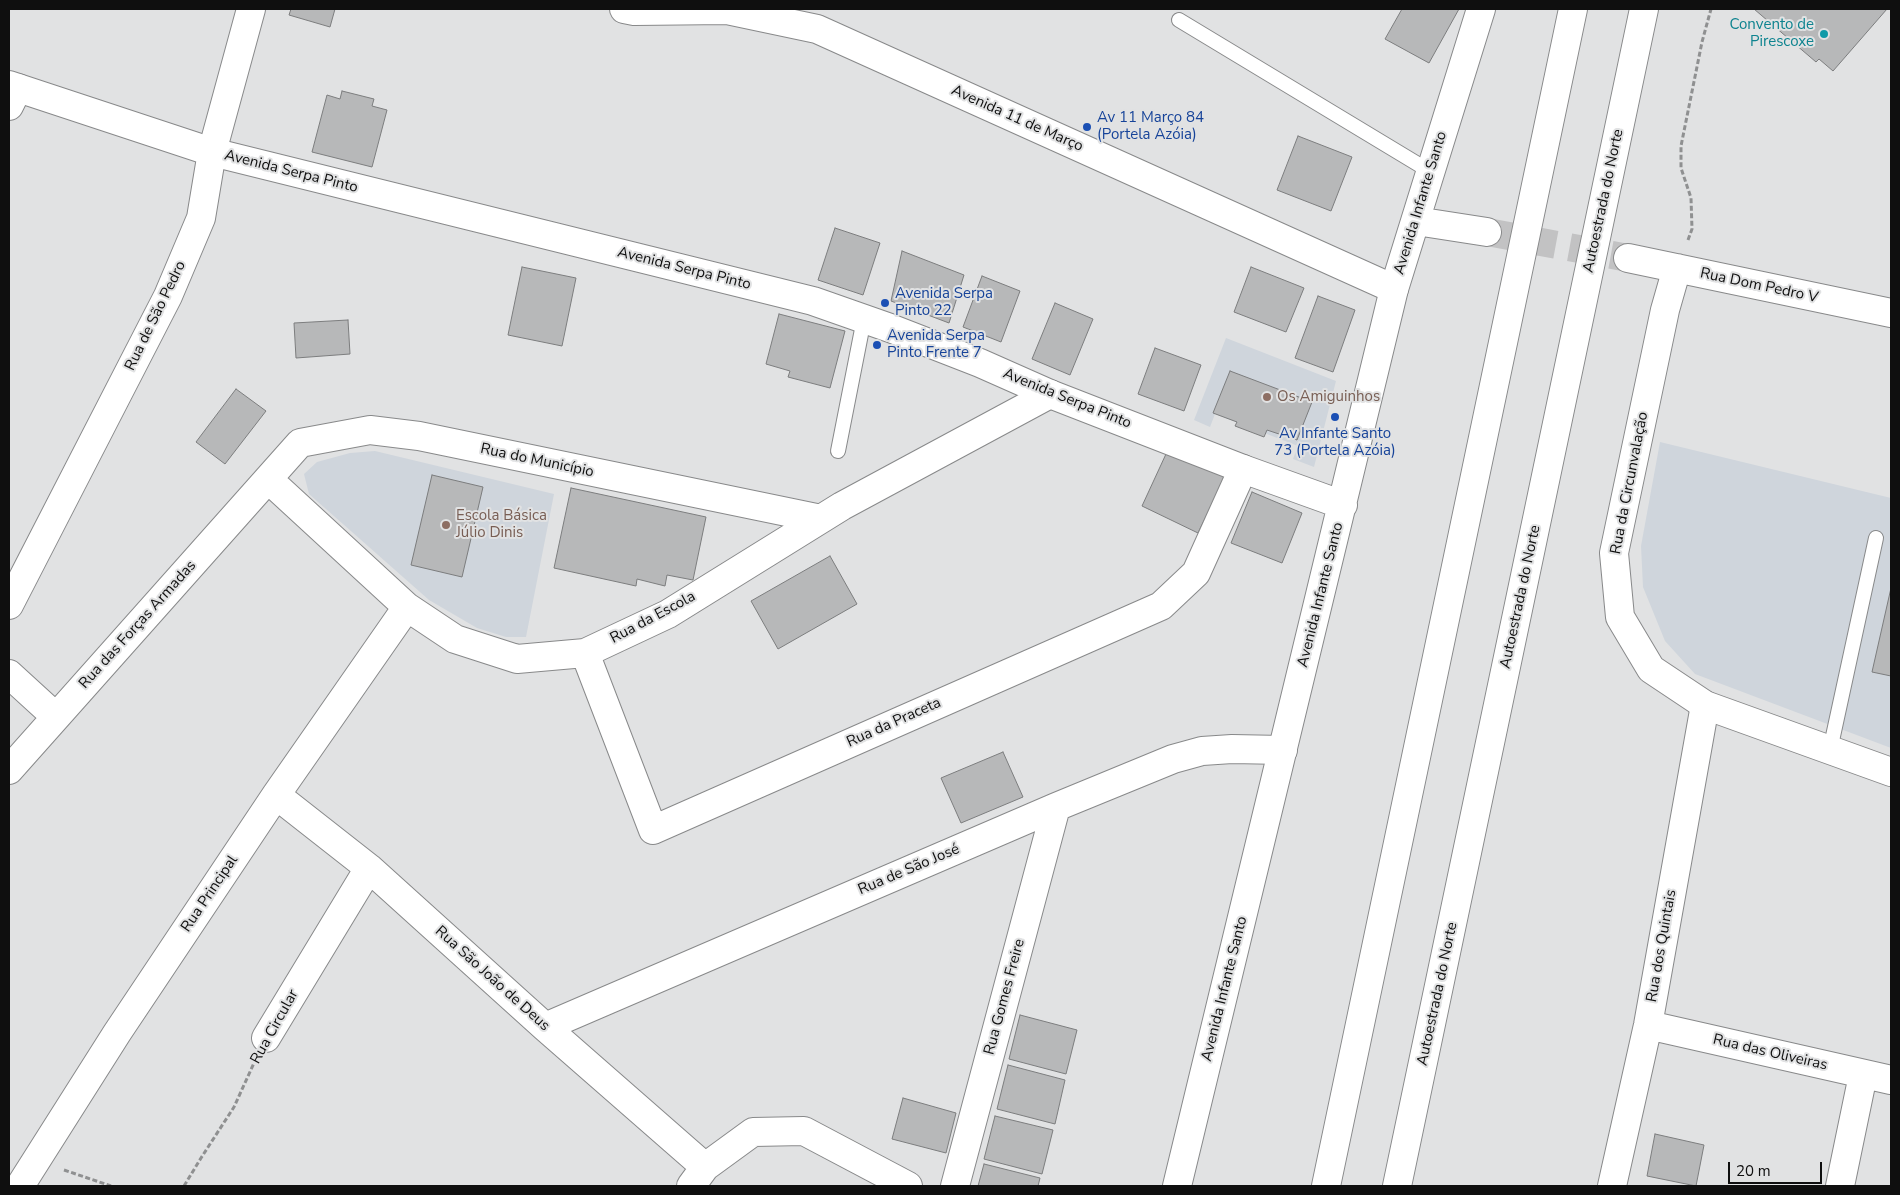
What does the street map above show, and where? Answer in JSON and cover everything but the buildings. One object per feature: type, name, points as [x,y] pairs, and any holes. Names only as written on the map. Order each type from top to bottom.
[{"type":"main road","name":"Rua de São Pedro","points":[[9,605],[168,296],[201,218],[212,152],[251,9]]},
{"type":"main road","name":"Avenida 11 de Março","points":[[624,9],[634,11],[728,10],[818,29],[1394,289]]},
{"type":"main road","name":"Avenida Infante Santo","points":[[1177,1186],[1394,289],[1481,9]]},
{"type":"main road","points":[[1326,1186],[1573,9]]},
{"type":"main road","name":"Autoestrada do Norte","points":[[1397,1186],[1644,9]]},
{"type":"main road","name":"Avenida Serpa Pinto","points":[[12,93],[212,152],[813,301],[980,363],[1050,394],[1243,469],[1343,505]]},
{"type":"main road","points":[[1416,221],[1487,232]]},
{"type":"main road","name":"Rua Dom Pedro V","points":[[1628,258],[1891,313]]},
{"type":"main road","name":"Rua da Circunvalação","points":[[1676,268],[1663,320],[1614,553],[1620,617],[1651,669],[1704,705],[1891,772]]},
{"type":"main road","name":"Rua da Escola","points":[[268,479],[407,607],[455,640],[517,659],[585,653],[668,614],[842,506],[1050,394]]},
{"type":"main road","name":"Rua do Município","points":[[268,479],[300,443],[370,430],[428,438],[821,519]]},
{"type":"main road","name":"Rua da Praceta","points":[[585,653],[653,830],[1161,606],[1196,573],[1243,469]]},
{"type":"main road","name":"Rua das Forças Armadas","points":[[9,770],[268,479]]},
{"type":"main road","name":"Rua Principal","points":[[20,1186],[117,1033],[276,795],[407,607]]},
{"type":"main road","points":[[9,674],[56,717]]},
{"type":"main road","name":"Rua dos Quintais","points":[[1612,1186],[1648,1025],[1704,705]]},
{"type":"main road","name":"Rua de São José","points":[[545,1027],[1056,807],[1180,757],[1202,751],[1232,749],[1283,750]]},
{"type":"main road","name":"Rua São João de Deus","points":[[276,795],[369,868],[545,1027],[698,1177]]},
{"type":"main road","name":"Rua Gomes Freire","points":[[955,1186],[1056,807]]},
{"type":"main road","name":"Rua Circular","points":[[266,1038],[369,868]]},
{"type":"main road","name":"Rua das Oliveiras","points":[[1648,1025],[1862,1075],[1891,1080]]},
{"type":"main road","points":[[1840,1186],[1862,1075]]},
{"type":"main road","points":[[698,1177],[754,1132],[804,1131],[908,1186]]},
{"type":"lane","points":[[1179,20],[1431,172]]},
{"type":"lane","points":[[838,451],[864,319]]},
{"type":"lane","points":[[1830,750],[1876,538]]},
{"type":"path","points":[[1676,268],[1692,229],[1691,198],[1681,168],[1681,146],[1702,42],[1711,9]]},
{"type":"path","name":"Rua Circular","points":[[184,1186],[234,1107],[266,1038]]},
{"type":"path","points":[[36,1161],[111,1186]]},
{"type":"shaded area","name":"Os Amiguinhos","points":[[1226,338],[1336,381],[1314,467],[1293,459],[1298,446],[1215,414],[1210,427],[1194,420]]},
{"type":"shaded area","points":[[1660,442],[1891,498],[1891,748],[1695,674],[1665,641],[1643,587],[1641,546]]},
{"type":"shaded area","name":"Escola Básica Júlio Dinis","points":[[375,451],[554,494],[526,637],[506,637],[477,628],[429,600],[309,494],[304,474],[317,462],[350,453]]},
{"type":"tunnel","points":[[1487,232],[1628,258]]},
{"type":"place","name":"Convento de Pirescoxe","points":[[1824,34]]},
{"type":"place","name":"Av 11 Março 84 (Portela Azóia)","points":[[1087,127]]},
{"type":"place","name":"Avenida Serpa Pinto 22","points":[[885,303]]},
{"type":"place","name":"Avenida Serpa Pinto Frente 7","points":[[877,345]]},
{"type":"place","name":"Os Amiguinhos","points":[[1267,397]]},
{"type":"place","name":"Av Infante Santo 73 (Portela Azóia)","points":[[1335,417]]},
{"type":"place","name":"Escola Básica Júlio Dinis","points":[[446,525]]}]
